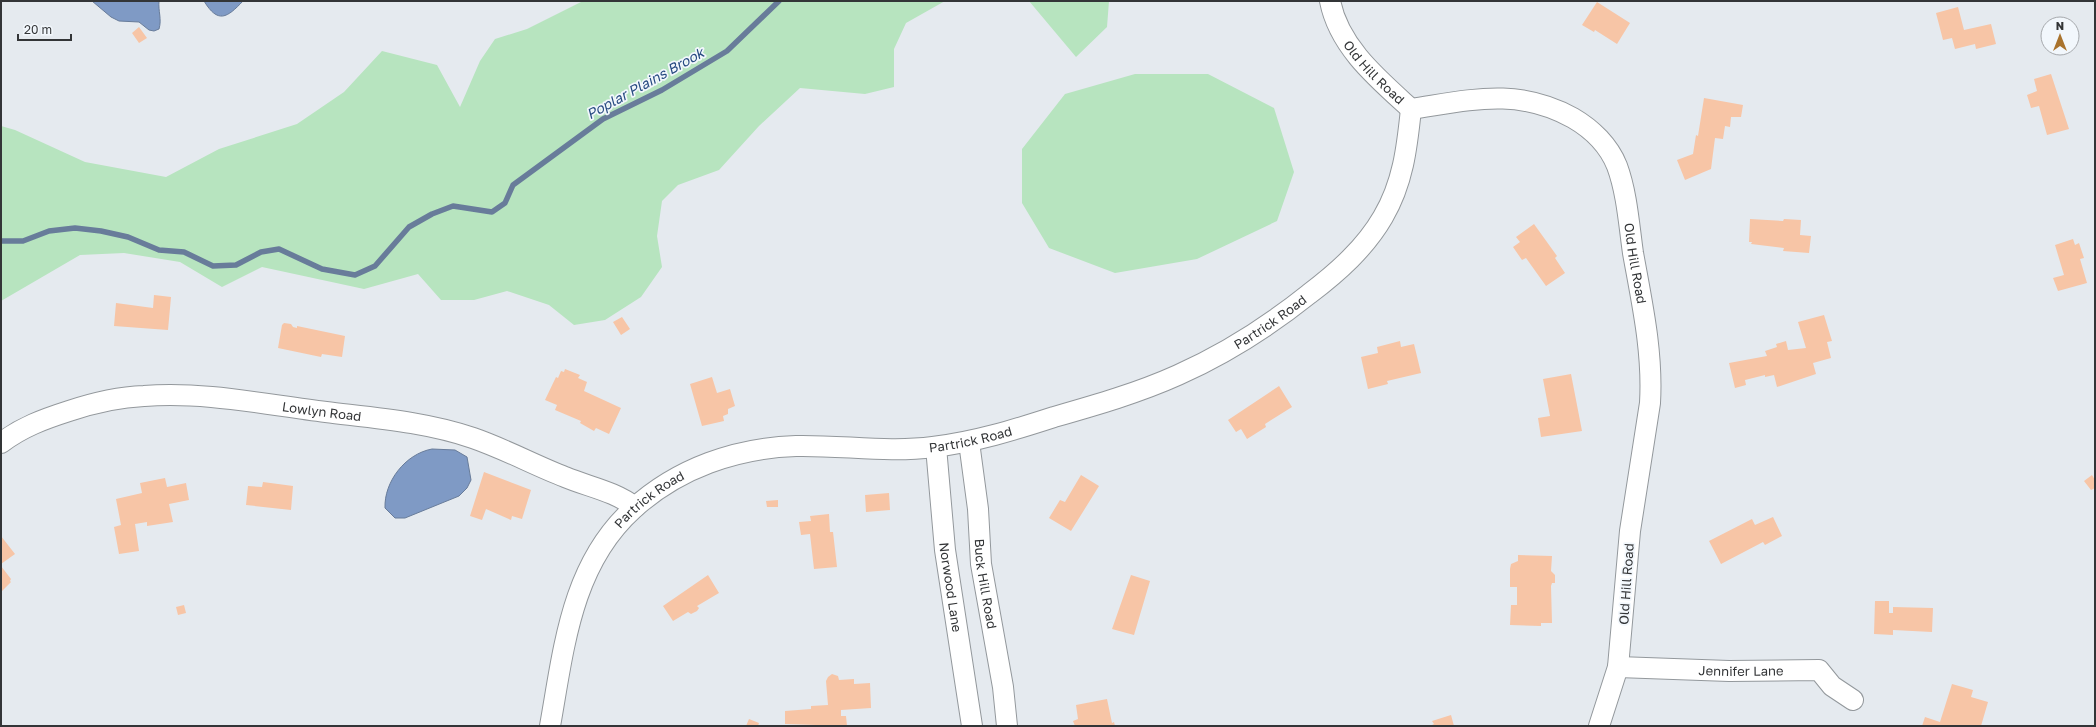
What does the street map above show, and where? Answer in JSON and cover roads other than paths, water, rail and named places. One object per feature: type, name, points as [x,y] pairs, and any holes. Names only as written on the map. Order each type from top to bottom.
[{"type":"street","name":"Old Hill Road","points":[[1330,1],[1339,26],[1353,50],[1379,80],[1411,109],[1494,98],[1520,99],[1536,103],[1565,113],[1588,128],[1604,143],[1618,167],[1646,323],[1651,372],[1650,403],[1630,531],[1618,668],[1599,726]]},
{"type":"street","name":"Partrick Road","points":[[550,726],[564,641],[578,592],[598,551],[617,525],[635,507],[662,486],[690,470],[722,458],[745,452],[797,446],[888,450],[936,447],[969,442],[1123,396],[1177,376],[1231,348],[1295,306],[1352,257],[1381,220],[1397,191],[1403,170],[1411,109]]},
{"type":"street","name":"Lowlyn Road","points":[[1,443],[17,430],[42,419],[97,403],[144,396],[219,398],[373,418],[444,430],[473,438],[567,478],[607,491],[624,498],[635,507]]},
{"type":"street","name":"Buck Hill Road","points":[[969,442],[978,509],[981,564],[1003,687],[1007,726]]},
{"type":"street","name":"Norwood Lane","points":[[936,447],[944,544],[972,726]]},
{"type":"street","name":"Jennifer Lane","points":[[1618,668],[1729,671],[1819,670],[1832,686],[1853,700]]},
{"type":"water","points":[[92,1],[159,1],[159,29],[154,31],[149,30],[139,22],[119,21],[111,17]]},
{"type":"water","points":[[204,1],[243,1],[227,15],[218,16]]},
{"type":"water","points":[[432,449],[455,450],[467,457],[471,480],[467,488],[459,496],[405,518],[395,518],[385,508],[388,489],[392,479],[405,463],[413,457]]},
{"type":"waterway","name":"Poplar Plains Brook","points":[[1,241],[23,241],[49,231],[75,228],[101,231],[128,237],[159,250],[184,252],[213,266],[236,265],[261,252],[279,249],[322,269],[355,275],[375,266],[409,227],[432,214],[453,206],[492,212],[505,203],[513,185],[603,119],[662,90],[727,51],[779,1]]}]
